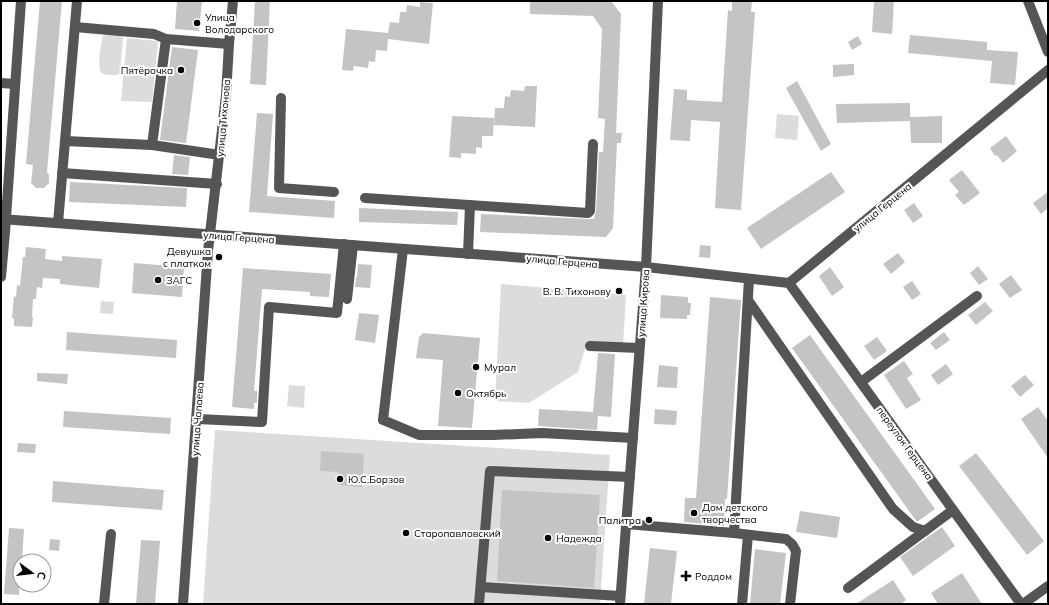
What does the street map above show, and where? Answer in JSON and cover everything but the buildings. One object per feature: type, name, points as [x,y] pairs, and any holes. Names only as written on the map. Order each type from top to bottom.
[{"type":"street","points":[[1,277],[5,232],[3,220],[21,1]]},
{"type":"street","points":[[58,223],[77,1]]},
{"type":"street","name":"улица Тихонова","points":[[210,234],[217,184],[226,95],[233,1]]},
{"type":"street","name":"улица Кирова","points":[[620,600],[646,267],[658,1]]},
{"type":"street","points":[[1028,1],[1048,52]]},
{"type":"street","points":[[75,27],[154,34],[166,39],[229,44]]},
{"type":"street","points":[[152,145],[166,39]]},
{"type":"street","name":"улица Герцена","points":[[3,220],[646,267],[789,283],[1048,70]]},
{"type":"street","points":[[1,83],[15,84]]},
{"type":"street","points":[[281,98],[279,188],[334,192]]},
{"type":"street","points":[[65,141],[152,145],[220,155]]},
{"type":"street","points":[[365,198],[589,212],[593,144]]},
{"type":"street","points":[[62,173],[217,184]]},
{"type":"street","points":[[468,254],[470,205]]},
{"type":"street","name":"улица Чапаева","points":[[184,604],[210,234]]},
{"type":"street","points":[[347,299],[348,245]]},
{"type":"street","points":[[196,419],[262,422],[269,306],[337,313],[348,245]]},
{"type":"street","points":[[403,249],[383,420],[419,434],[493,435],[542,433],[632,438]]},
{"type":"street","points":[[734,534],[749,279]]},
{"type":"street","name":"переулок Герцена","points":[[789,283],[1022,604]]},
{"type":"street","points":[[861,382],[977,296]]},
{"type":"street","points":[[748,300],[893,509],[913,527],[925,532]]},
{"type":"street","points":[[590,346],[639,348]]},
{"type":"street","points":[[479,604],[490,471],[630,477]]},
{"type":"street","points":[[848,588],[953,510]]},
{"type":"street","points":[[626,524],[786,539],[792,544],[796,551],[790,604]]},
{"type":"street","points":[[104,604],[112,534]]},
{"type":"street","points":[[742,604],[748,535]]},
{"type":"street","points":[[1022,604],[1048,586]]},
{"type":"street","points":[[481,588],[620,600]]},
{"type":"shaded area","points":[[108,34],[121,35],[123,38],[120,73],[117,75],[104,74],[101,72],[99,65],[102,39],[103,36]]},
{"type":"shaded area","points":[[127,38],[158,41],[152,102],[121,101]]},
{"type":"shaded area","points":[[777,114],[799,116],[797,140],[775,138]]},
{"type":"shaded area","points":[[501,284],[626,295],[623,345],[587,342],[578,372],[529,403],[495,401]]},
{"type":"shaded area","points":[[101,301],[114,302],[113,314],[100,313]]},
{"type":"shaded area","points":[[289,385],[305,386],[304,408],[287,406]]},
{"type":"shaded area","name":"Старопавловский","points":[[215,430],[610,455],[600,604],[203,604]]},
{"type":"place","name":"Улица Володарского","points":[[197,23]]},
{"type":"place","name":"Пятёрочка","points":[[181,70]]},
{"type":"place","name":"Девушка с платком","points":[[219,257]]},
{"type":"place","name":"ЗАГС","points":[[158,280]]},
{"type":"place","name":"В. В. Тихонову","points":[[619,291]]},
{"type":"place","name":"Мурал","points":[[476,367]]},
{"type":"place","name":"Октябрь","points":[[458,393]]},
{"type":"place","name":"Ю.С.Борзов","points":[[340,479]]},
{"type":"place","name":"Дом детского творчества","points":[[694,513]]},
{"type":"place","name":"Палитра","points":[[649,520]]},
{"type":"place","name":"Старопавловский","points":[[406,533]]},
{"type":"place","name":"Надежда","points":[[548,538]]},
{"type":"place","name":"Роддом","points":[[686,576]]}]
